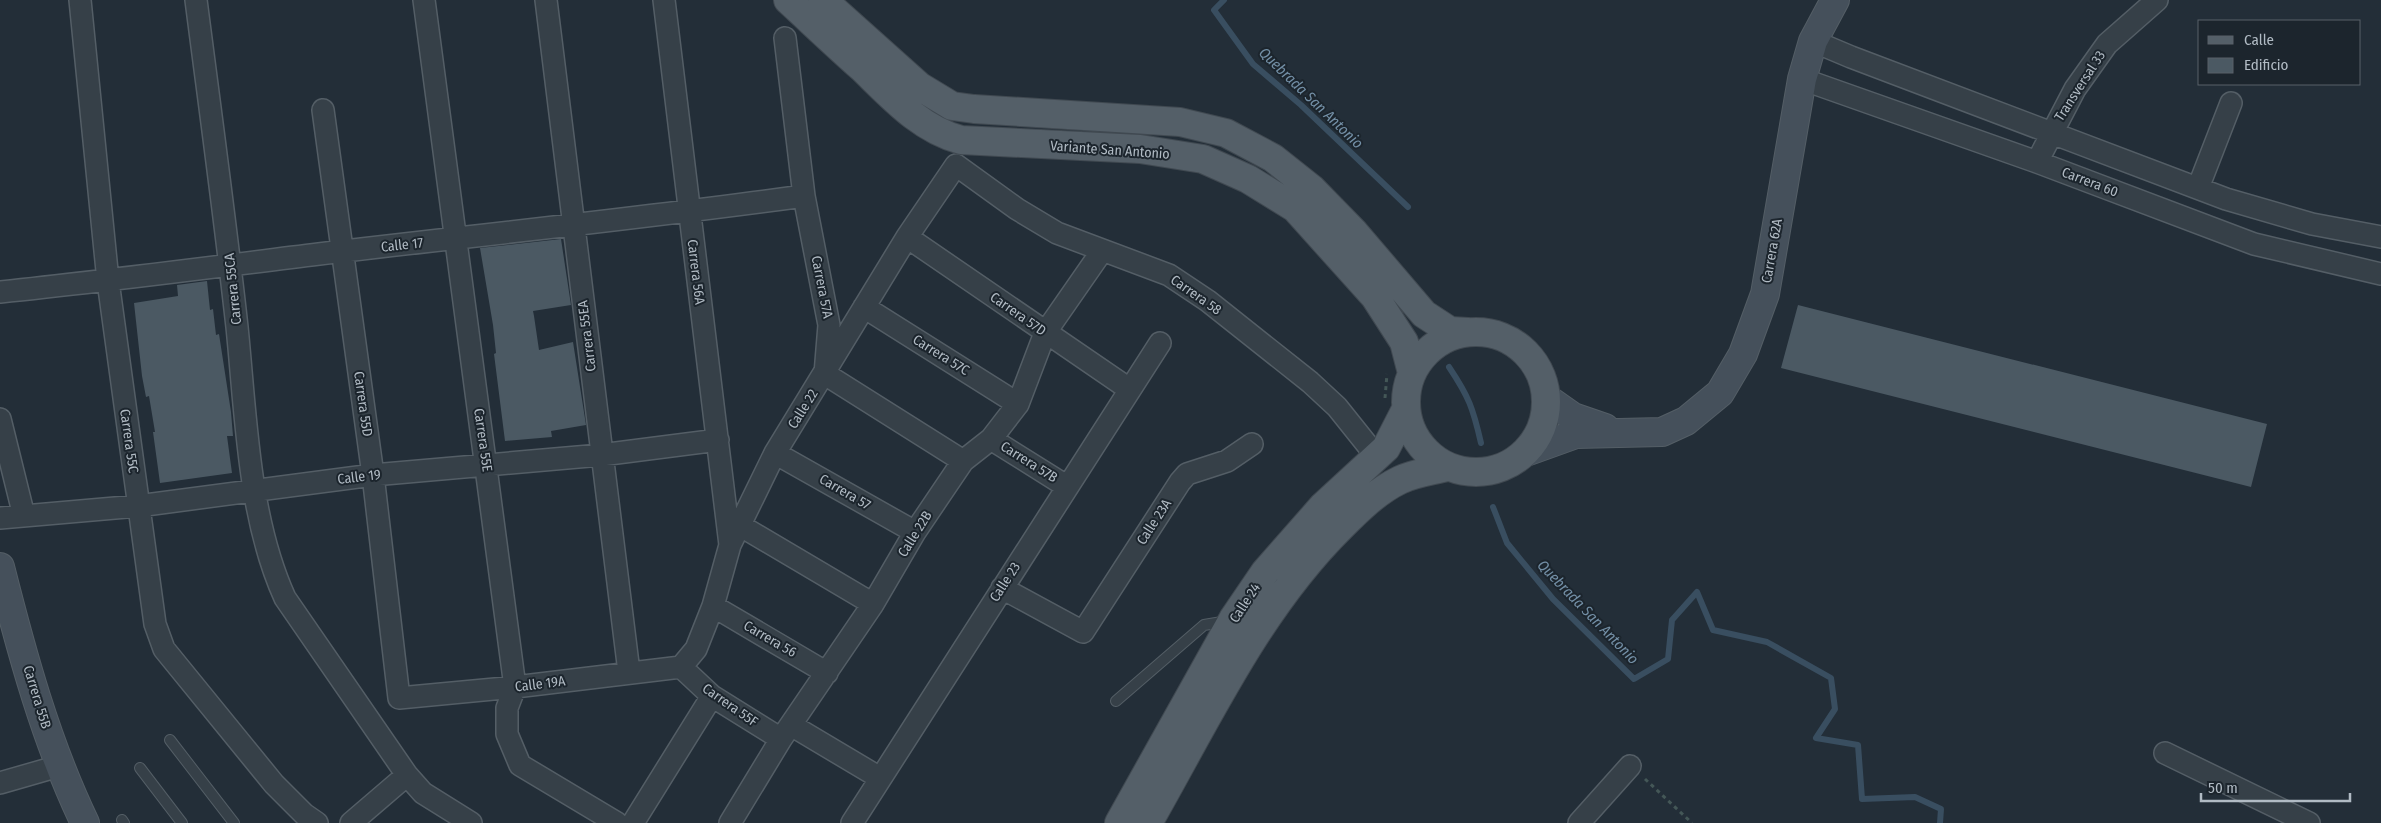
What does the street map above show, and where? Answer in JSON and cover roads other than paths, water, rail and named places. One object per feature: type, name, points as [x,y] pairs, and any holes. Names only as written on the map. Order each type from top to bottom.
[{"type":"main road","name":"Variante San Antonio","points":[[788,0],[900,105],[925,124],[946,136],[960,140],[1149,151],[1203,159],[1248,179],[1295,208],[1376,297],[1404,342],[1412,373]]},
{"type":"main road","name":"Variante San Antonio","points":[[824,0],[919,86],[952,106],[1180,122],[1226,133],[1273,158],[1312,189],[1354,232],[1424,314],[1450,331],[1468,332],[1496,334],[1521,348],[1539,370],[1546,398],[1542,427],[1535,441],[1513,463],[1497,470],[1472,473],[1447,467],[1432,457],[1419,444],[1410,428],[1406,409],[1407,391],[1412,373],[1422,358],[1434,345],[1451,336],[1468,332]]},
{"type":"main road","name":"Calle 24","points":[[1119,823],[1233,620],[1265,572],[1323,506],[1377,458],[1396,431],[1406,409]]},
{"type":"main road","name":"Calle 24","points":[[1148,823],[1260,627],[1287,587],[1317,551],[1350,518],[1388,487],[1401,479],[1447,467]]},
{"type":"street","name":"Carrera 55C","points":[[80,0],[108,281],[155,624],[164,649],[274,784],[304,814],[317,823]]},
{"type":"street","name":"Carrera 55CA","points":[[196,0],[230,265],[254,490],[266,549],[275,577],[285,598],[407,775]]},
{"type":"street","name":"Carrera 55E","points":[[424,0],[515,687],[507,708],[507,734],[520,764],[616,823]]},
{"type":"street","name":"Carrera 55EA","points":[[546,0],[629,672]]},
{"type":"street","name":"Carrera 56A","points":[[664,0],[730,545]]},
{"type":"street","name":"Carrera 62A","points":[[1526,452],[1576,434],[1662,432],[1686,421],[1720,393],[1743,354],[1765,294],[1802,79],[1813,41],[1835,0]]},
{"type":"street","name":"Transversal 33","points":[[2037,162],[2050,132],[2075,89],[2107,44],[2156,0]]},
{"type":"street","name":"Carrera 57A","points":[[785,38],[804,196],[829,325],[825,374]]},
{"type":"street","points":[[1813,41],[2198,188],[2312,224],[2381,237]]},
{"type":"street","name":"Carrera 60","points":[[1802,79],[2037,162],[2254,244],[2381,274]]},
{"type":"street","points":[[2198,188],[2231,104]]},
{"type":"street","name":"Carrera 55D","points":[[323,110],[373,476],[399,698]]},
{"type":"street","name":"Calle 22","points":[[681,667],[696,649],[713,606],[730,545],[741,526],[775,453],[907,237],[956,165]]},
{"type":"street","name":"Carrera 58","points":[[956,165],[1017,209],[1057,233],[1169,275],[1208,301],[1310,382],[1337,407],[1377,458]]},
{"type":"street","name":"Calle 17","points":[[0,292],[574,226],[804,196]]},
{"type":"street","name":"Carrera 57D","points":[[907,237],[1129,389]]},
{"type":"street","name":"Calle 22B","points":[[730,823],[786,732],[873,604],[915,532],[963,461],[991,438],[1018,404],[1045,333],[1102,251]]},
{"type":"street","name":"Carrera 57C","points":[[864,307],[1018,404]]},
{"type":"street","name":"Calle 23","points":[[852,823],[1066,486],[1160,342]]},
{"type":"street","points":[[825,374],[963,461]]},
{"type":"street","name":"Carrera 62A","points":[[1546,398],[1573,417],[1624,433]]},
{"type":"street","points":[[0,419],[24,516]]},
{"type":"street","name":"Carrera 57B","points":[[991,438],[1066,486]]},
{"type":"street","name":"Calle 19","points":[[0,518],[138,506],[373,476],[486,464],[601,455],[718,440]]},
{"type":"street","name":"Calle 23A","points":[[1002,588],[1083,632],[1186,474],[1227,461],[1252,444]]},
{"type":"street","name":"Carrera 57","points":[[775,453],[915,532]]},
{"type":"street","points":[[741,526],[873,604]]},
{"type":"street","name":"Carrera 55B","points":[[0,568],[29,672],[59,766],[85,823]]},
{"type":"street","name":"Carrera 56","points":[[713,606],[827,673]]},
{"type":"street","name":"Calle 19A","points":[[399,698],[515,687],[681,667]]},
{"type":"street","name":"Carrera 55F","points":[[681,667],[712,696],[880,778]]},
{"type":"street","points":[[633,823],[712,696]]},
{"type":"street","points":[[2165,753],[2309,823]]},
{"type":"street","points":[[0,784],[59,766]]},
{"type":"street","points":[[1579,823],[1630,766]]},
{"type":"street","points":[[351,823],[407,775],[423,793],[471,823]]},
{"type":"lane","points":[[1116,701],[1204,625],[1233,620]]},
{"type":"lane","points":[[170,740],[234,823]]},
{"type":"lane","points":[[140,768],[182,823]]},
{"type":"waterway","name":"Quebrada San Antonio","points":[[1224,0],[1214,10],[1253,64],[1301,105],[1408,207]]},
{"type":"waterway","name":"Quebrada San Antonio","points":[[1449,367],[1470,403],[1481,443]]},
{"type":"waterway","name":"Quebrada San Antonio","points":[[1493,507],[1507,543],[1553,599],[1634,679],[1668,659],[1672,620],[1697,592],[1713,630],[1767,642],[1831,678],[1835,709],[1816,738],[1858,745],[1862,799],[1915,797],[1941,809],[1940,823]]}]
